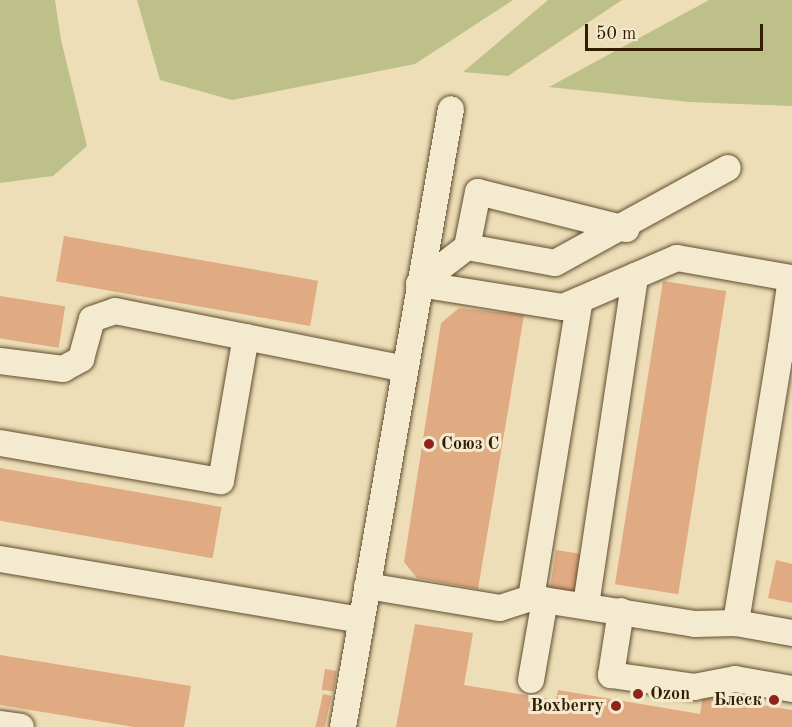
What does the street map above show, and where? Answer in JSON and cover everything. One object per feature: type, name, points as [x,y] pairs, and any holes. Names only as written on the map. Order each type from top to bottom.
[{"type":"street","points":[[343,727],[451,109]]},
{"type":"street","points":[[467,246],[555,263],[728,168]]},
{"type":"street","points":[[419,284],[467,246],[478,192],[644,234]]},
{"type":"street","points":[[419,284],[563,307],[676,258],[791,278],[786,348],[736,623]]},
{"type":"street","points":[[586,605],[635,276]]},
{"type":"street","points":[[531,680],[538,599],[580,300]]},
{"type":"street","points":[[0,361],[63,369],[81,359],[92,319],[115,311],[404,369]]},
{"type":"street","points":[[0,443],[221,481],[246,337]]},
{"type":"street","points":[[0,559],[361,620]]},
{"type":"street","points":[[367,586],[500,608],[538,599],[695,624],[736,623],[792,633]]},
{"type":"street","points":[[621,611],[611,675],[694,687],[735,679],[792,689]]},
{"type":"street","points":[[0,724],[21,727]]},
{"type":"green space","points":[[0,0],[55,0],[61,40],[87,146],[53,176],[0,183]]},
{"type":"green space","points":[[137,0],[513,0],[415,64],[232,100],[160,80]]},
{"type":"green space","points":[[548,0],[622,0],[508,76],[463,72]]},
{"type":"green space","points":[[709,0],[792,0],[792,106],[689,102],[549,87]]},
{"type":"building","points":[[64,236],[318,281],[310,326],[56,281]]},
{"type":"building","points":[[663,281],[726,291],[678,594],[615,584]]},
{"type":"building","points":[[0,296],[65,306],[59,348],[0,339]]},
{"type":"building","points":[[459,308],[524,315],[478,589],[417,578],[404,562],[441,323]]},
{"type":"building","points":[[0,468],[222,507],[213,558],[0,521]]},
{"type":"building","points":[[556,550],[581,554],[575,592],[550,589]]},
{"type":"building","points":[[776,560],[792,564],[792,603],[768,598]]},
{"type":"building","points":[[415,624],[473,633],[464,685],[556,700],[558,690],[700,714],[703,695],[792,710],[792,727],[396,727]]},
{"type":"building","points":[[0,655],[191,686],[184,727],[134,727],[0,705]]},
{"type":"building","points":[[325,669],[337,671],[334,692],[322,690]]},
{"type":"building","points":[[323,694],[332,696],[325,727],[315,727]]},
{"type":"place","name":"Союз С","points":[[429,444]]},
{"type":"place","name":"Ozon","points":[[638,694]]},
{"type":"place","name":"Блеск","points":[[774,700]]},
{"type":"place","name":"Boxberry","points":[[616,706]]}]
